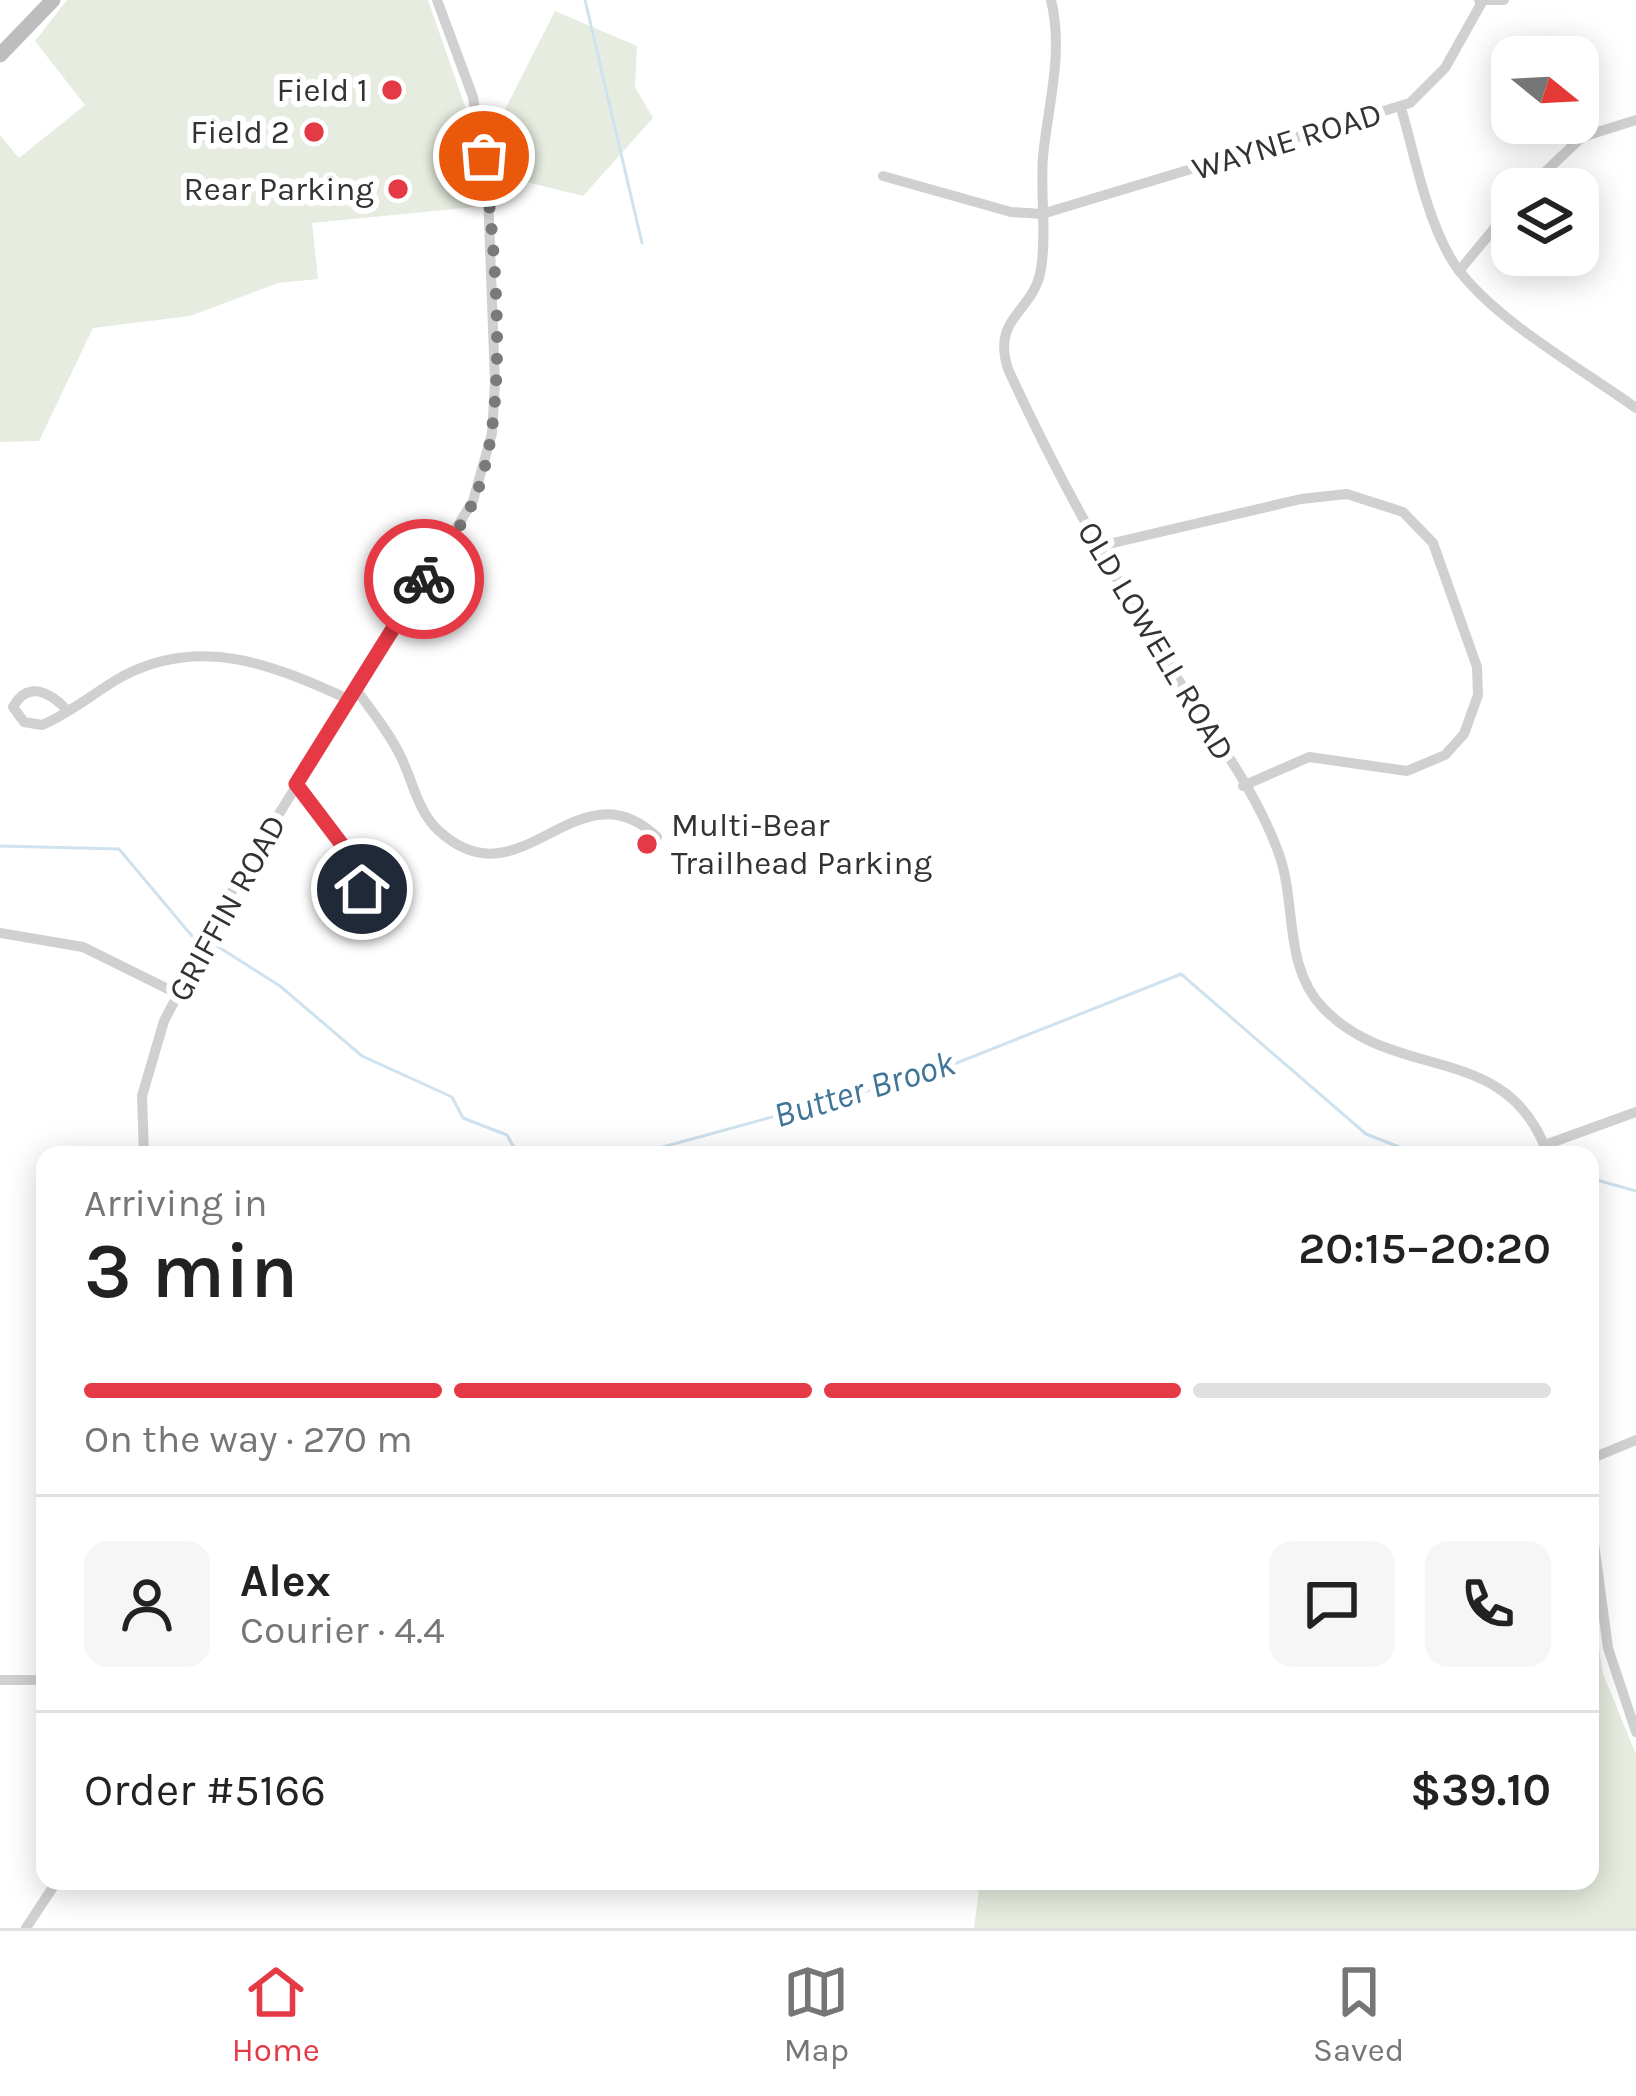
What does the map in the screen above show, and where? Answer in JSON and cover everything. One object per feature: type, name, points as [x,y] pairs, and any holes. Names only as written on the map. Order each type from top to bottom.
[{"type":"main road","points":[[0,55],[53,0]]},
{"type":"street","name":"GRIFFIN ROAD","points":[[143,1146],[142,1096],[160,1031],[178,994],[296,784],[473,501],[492,434],[495,358],[484,150],[473,97],[437,0]]},
{"type":"street","name":"OLD LOWELL ROAD","points":[[1051,0],[1057,44],[1041,270],[1035,289],[1006,328],[1002,352],[1096,548],[1243,786],[1279,853],[1298,966],[1320,1005],[1365,1043],[1455,1065],[1505,1090],[1527,1111],[1544,1146]]},
{"type":"street","name":"WAYNE ROAD","points":[[1042,214],[1400,107],[1436,80],[1481,1],[1504,0]]},
{"type":"street","points":[[1400,107],[1437,227],[1459,271],[1488,300],[1636,408]]},
{"type":"street","points":[[1549,168],[1582,137],[1636,120]]},
{"type":"street","points":[[883,176],[1011,212],[1042,214]]},
{"type":"street","points":[[1459,271],[1491,232]]},
{"type":"street","points":[[1096,548],[1301,499],[1347,494],[1403,512],[1433,543],[1477,667],[1476,709],[1464,734],[1433,762],[1407,771],[1309,758],[1243,786]]},
{"type":"street","points":[[67,710],[42,691],[23,694],[13,707],[19,719],[36,725],[67,710],[141,668],[204,654],[251,659],[351,693],[393,741],[425,813],[453,841],[491,854],[521,850],[592,812],[624,816],[657,837]]},
{"type":"street","points":[[296,784],[346,850]]},
{"type":"street","points":[[361,845],[378,854],[382,869],[372,886],[352,888],[341,878],[338,863],[346,850],[361,845]]},
{"type":"street","points":[[0,933],[83,947],[178,994]]},
{"type":"street","points":[[1555,1146],[1636,1112]]},
{"type":"street","points":[[1599,1455],[1636,1440]]},
{"type":"street","points":[[1599,1581],[1608,1648],[1636,1732]]},
{"type":"street","points":[[0,1680],[36,1680]]},
{"type":"street","points":[[26,1928],[50,1890]]},
{"type":"shaded area","points":[[67,0],[428,0],[469,118],[475,207],[312,223],[318,279],[278,283],[190,316],[93,328],[39,441],[0,442],[0,135],[19,158],[85,105],[35,41]]},
{"type":"shaded area","points":[[555,11],[637,46],[635,87],[653,118],[583,196],[506,177],[495,129]]},
{"type":"shaded area","points":[[1599,1648],[1603,1674],[1636,1754],[1636,1928],[974,1928],[979,1890],[1599,1890]]},
{"type":"waterway","points":[[585,0],[642,243]]},
{"type":"waterway","name":"Butter Brook","points":[[0,846],[119,849],[192,936]]},
{"type":"waterway","name":"Butter Brook","points":[[217,946],[280,986],[362,1056],[452,1097],[463,1118],[507,1135],[513,1146]]},
{"type":"waterway","name":"Butter Brook","points":[[666,1146],[929,1074],[1181,974],[1366,1134],[1397,1146]]},
{"type":"waterway","name":"Butter Brook","points":[[1599,1181],[1636,1191]]},
{"type":"way so far","points":[[424,579],[473,501],[492,434],[495,358],[484,156]]},
{"type":"place","name":"Field 1","points":[[392,90]]},
{"type":"place","name":"Field 2","points":[[314,132]]},
{"type":"place","name":"Rear Parking","points":[[398,189]]},
{"type":"place","name":"Multi-Bear Trailhead Parking","points":[[647,844]]},
{"type":"route","points":[[362,889],[352,888],[341,878],[338,863],[346,850],[296,784],[424,579]]}]
